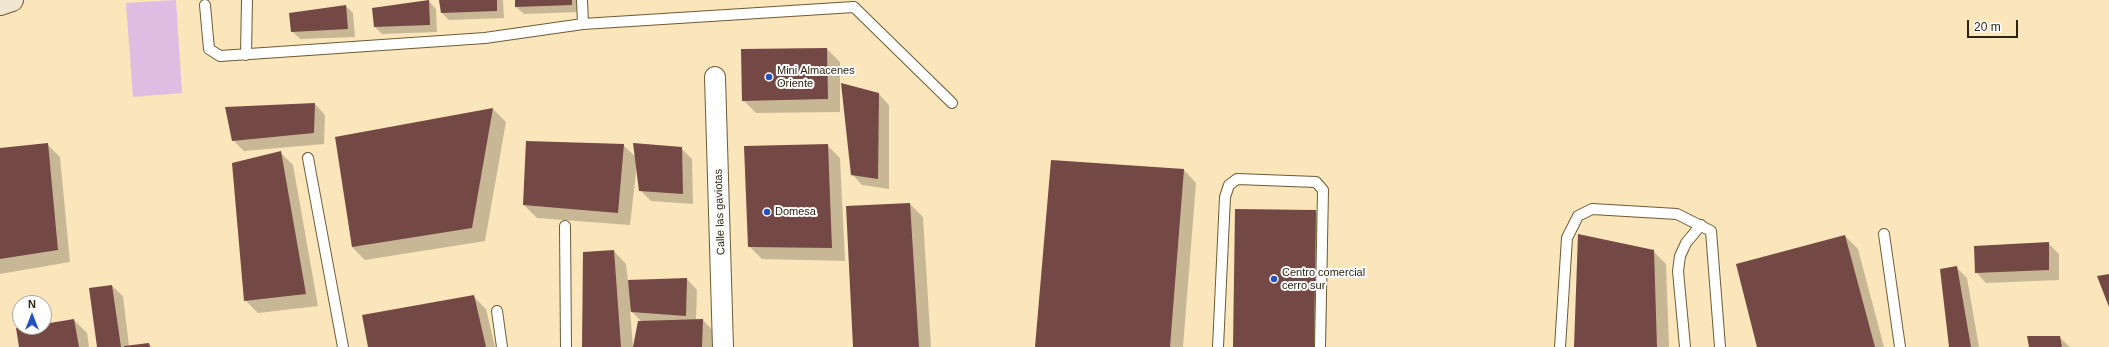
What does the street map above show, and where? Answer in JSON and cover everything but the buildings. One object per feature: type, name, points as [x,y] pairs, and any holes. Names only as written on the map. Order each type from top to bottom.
[{"type":"main road","points":[[0,4],[12,0]]},
{"type":"street","name":"Calle las gaviotas","points":[[715,77],[723,347]]},
{"type":"lane","points":[[246,55],[247,0]]},
{"type":"lane","points":[[582,0],[583,24]]},
{"type":"lane","points":[[205,5],[209,49],[220,56],[485,38],[583,24],[856,3],[952,103]]},
{"type":"lane","points":[[308,158],[342,347]]},
{"type":"lane","points":[[1218,347],[1225,197],[1230,185],[1237,179],[1316,182],[1323,190],[1320,347]]},
{"type":"lane","points":[[1560,347],[1567,238],[1578,216],[1592,209],[1678,214],[1711,231],[1720,347]]},
{"type":"lane","points":[[1685,347],[1678,271],[1680,256],[1686,243],[1701,225]]},
{"type":"lane","points":[[565,226],[566,347]]},
{"type":"lane","points":[[1884,234],[1900,347]]},
{"type":"lane","points":[[497,311],[502,347]]},
{"type":"shaded area","points":[[176,0],[182,93],[133,97],[126,3]]},
{"type":"place","name":"Mini Almacenes Oriente","points":[[769,77]]},
{"type":"place","name":"Domesa","points":[[767,212]]},
{"type":"place","name":"Centro comercial cerro sur","points":[[1274,279]]}]
